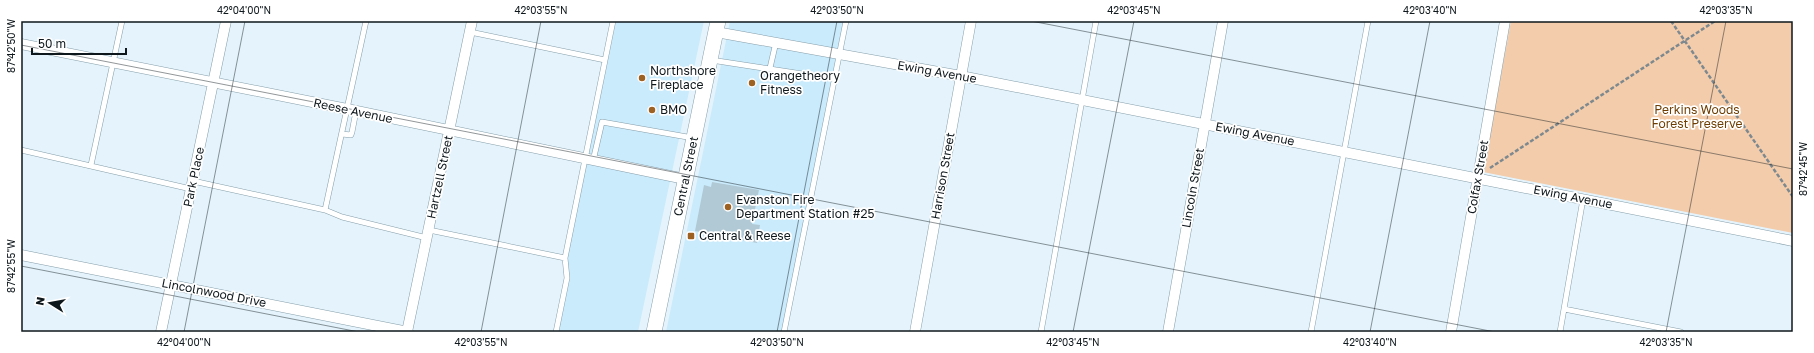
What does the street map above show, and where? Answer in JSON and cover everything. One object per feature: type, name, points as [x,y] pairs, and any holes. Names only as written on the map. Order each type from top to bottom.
[{"type":"main road","name":"Central Street","points":[[654,332],[717,26]]},
{"type":"street","name":"Park Place","points":[[161,332],[226,21]]},
{"type":"street","name":"Hartzell Street","points":[[407,332],[472,21]]},
{"type":"street","name":"Harrison Street","points":[[915,332],[971,21]]},
{"type":"street","name":"Lincoln Street","points":[[1168,332],[1223,21]]},
{"type":"street","name":"Colfax Street","points":[[1451,332],[1505,21]]},
{"type":"street","name":"Ewing Avenue","points":[[717,26],[776,42],[961,76],[1793,242]]},
{"type":"street","name":"Reese Avenue","points":[[21,44],[352,110],[685,179]]},
{"type":"street","name":"Lincolnwood Drive","points":[[21,255],[407,332]]},
{"type":"lane","points":[[91,165],[122,21]]},
{"type":"lane","points":[[342,134],[350,135],[352,132],[352,110],[366,21]]},
{"type":"lane","points":[[556,332],[567,278],[565,258],[589,160],[605,60],[613,21]]},
{"type":"lane","points":[[784,332],[846,21]]},
{"type":"lane","points":[[1040,332],[1096,21]]},
{"type":"lane","points":[[1311,332],[1368,21]]},
{"type":"lane","points":[[470,32],[605,60]]},
{"type":"lane","points":[[770,68],[776,42]]},
{"type":"lane","points":[[710,60],[835,79]]},
{"type":"lane","points":[[326,210],[342,134],[352,110]]},
{"type":"lane","points":[[589,160],[602,122],[694,138]]},
{"type":"lane","points":[[21,150],[192,185],[326,210],[342,217],[565,258]]},
{"type":"lane","points":[[1560,332],[1583,199]]},
{"type":"lane","points":[[1564,309],[1681,332]]},
{"type":"path","points":[[1671,21],[1793,197]]},
{"type":"path","points":[[1478,178],[1483,172],[1716,21]]},
{"type":"shaded area","points":[[616,21],[704,21],[638,332],[558,332],[570,278],[567,257]]},
{"type":"shaded area","points":[[730,21],[844,21],[782,332],[666,332]]},
{"type":"green space","name":"Perkins Woods Forest Preserve","points":[[1511,21],[1793,21],[1793,233],[1483,172]]},
{"type":"building","name":"Evanston Fire Department Station #25","points":[[712,182],[759,190],[752,224],[760,225],[757,243],[695,231],[704,185],[711,187]]},
{"type":"place","name":"Northshore Fireplace","points":[[642,78]]},
{"type":"place","name":"Orangetheory Fitness","points":[[752,83]]},
{"type":"place","name":"BMO","points":[[652,110]]},
{"type":"place","name":"Evanston Fire Department Station #25","points":[[728,207]]},
{"type":"place","name":"Central & Reese","points":[[691,236]]}]
